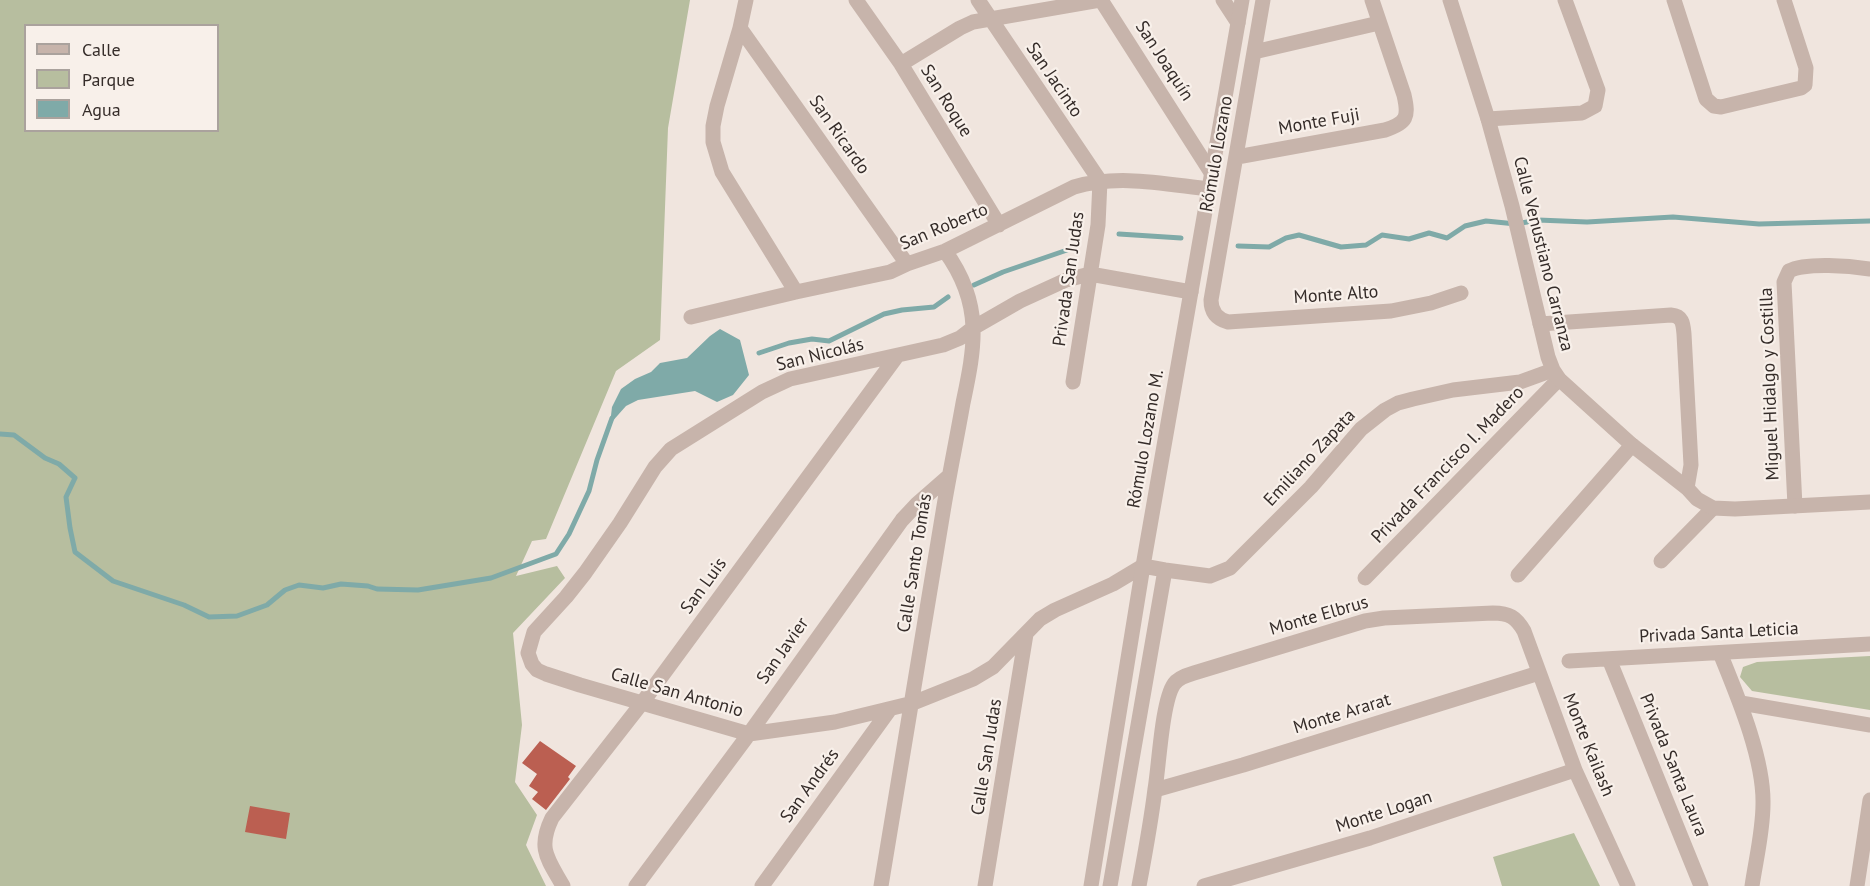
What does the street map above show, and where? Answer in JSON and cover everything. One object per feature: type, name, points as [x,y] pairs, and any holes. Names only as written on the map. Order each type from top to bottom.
[{"type":"street","points":[[746,0],[717,106],[713,142],[722,172],[796,292]]},
{"type":"street","name":"San Roque","points":[[856,0],[900,64],[999,225]]},
{"type":"street","name":"San Jacinto","points":[[978,0],[1100,181]]},
{"type":"street","points":[[900,64],[973,22],[1101,0]]},
{"type":"street","name":"San Joaquín","points":[[1101,0],[1210,182]]},
{"type":"street","points":[[1223,0],[1238,23]]},
{"type":"street","name":"Rómulo Lozano M.","points":[[1091,886],[1143,566],[1242,0]]},
{"type":"street","name":"Rómulo Lozano","points":[[1214,314],[1211,300],[1263,0]]},
{"type":"street","points":[[1254,52],[1379,23],[1372,0]]},
{"type":"street","name":"Calle Venustiano Carranza","points":[[1450,0],[1488,119],[1512,206],[1540,324],[1556,374],[1632,445],[1687,488],[1697,499],[1713,508]]},
{"type":"street","points":[[1488,119],[1582,113],[1595,106],[1598,90],[1565,0]]},
{"type":"street","points":[[1674,0],[1706,99],[1714,106],[1728,106],[1801,88],[1804,85],[1806,68],[1784,0]]},
{"type":"street","name":"Monte Fuji","points":[[1237,157],[1385,130],[1401,123],[1406,118],[1407,111],[1404,95],[1379,23]]},
{"type":"street","name":"San Ricardo","points":[[740,28],[907,264]]},
{"type":"street","name":"San Roberto","points":[[691,316],[890,272],[945,251],[1074,187],[1100,181],[1120,180],[1210,182]]},
{"type":"street","name":"Privada San Judas","points":[[1073,382],[1098,225],[1100,181]]},
{"type":"street","name":"Calle Santo Tomás","points":[[881,886],[949,476],[969,371],[973,328],[968,295],[955,264],[945,251]]},
{"type":"street","name":"Miguel Hidalgo y Costilla","points":[[1795,506],[1784,282],[1790,271],[1803,266],[1870,269]]},
{"type":"street","name":"San Nicolás","points":[[528,654],[534,632],[579,581],[620,523],[655,467],[671,449],[762,392],[790,380],[944,345],[1044,289],[1090,274],[1191,292]]},
{"type":"street","name":"Monte Alto","points":[[1214,314],[1220,320],[1228,322],[1392,311],[1431,303],[1461,293]]},
{"type":"street","points":[[1540,324],[1671,315],[1679,317],[1684,334],[1691,453],[1687,488]]},
{"type":"street","name":"San Luis","points":[[563,886],[546,853],[544,839],[552,818],[642,703],[897,356]]},
{"type":"street","name":"Emiliano Zapata","points":[[1143,566],[1210,576],[1230,568],[1311,487],[1361,429],[1398,403],[1453,390],[1520,382],[1556,374]]},
{"type":"street","name":"Privada Francisco I. Madero","points":[[1365,578],[1556,374]]},
{"type":"street","points":[[1518,575],[1632,445]]},
{"type":"street","name":"San Javier","points":[[636,886],[749,734],[902,520],[949,476]]},
{"type":"street","points":[[1661,561],[1713,508],[1735,509],[1870,502]]},
{"type":"street","name":"Calle San Antonio","points":[[528,654],[537,670],[546,674],[749,734],[835,722],[913,703],[945,691],[993,667],[1040,619],[1113,584],[1143,566]]},
{"type":"street","points":[[1110,886],[1165,570]]},
{"type":"street","name":"Monte Elbrus","points":[[1155,790],[1165,714],[1174,683],[1179,679],[1365,621],[1492,612],[1508,614],[1516,618]]},
{"type":"street","name":"Monte Kailash","points":[[1516,618],[1524,631],[1575,770],[1628,886]]},
{"type":"street","name":"Calle San Judas","points":[[985,886],[1026,634]]},
{"type":"street","name":"Privada Santa Leticia","points":[[1569,661],[1870,644]]},
{"type":"street","points":[[1720,653],[1740,703],[1757,759],[1763,793],[1752,886]]},
{"type":"street","name":"Privada Santa Laura","points":[[1609,659],[1701,886]]},
{"type":"street","name":"Monte Ararat","points":[[1155,790],[1539,673]]},
{"type":"street","points":[[1740,703],[1870,725]]},
{"type":"street","name":"San Andrés","points":[[762,886],[891,709]]},
{"type":"street","name":"Monte Logan","points":[[1204,886],[1370,838],[1575,770]]},
{"type":"street","points":[[1139,886],[1155,790]]},
{"type":"street","points":[[1857,886],[1870,800]]},
{"type":"green space","points":[[0,0],[690,0],[668,128],[660,340],[616,371],[546,539],[532,541],[516,576],[557,566],[565,578],[513,633],[522,725],[515,782],[537,815],[526,845],[546,886],[0,886]]},
{"type":"green space","points":[[1870,656],[1870,710],[1752,691],[1740,677],[1743,667],[1757,662]]},
{"type":"green space","points":[[1574,833],[1600,886],[1502,886],[1493,857]]},
{"type":"water","points":[[720,329],[740,340],[749,375],[733,395],[717,402],[695,391],[638,400],[626,406],[610,424],[612,407],[621,389],[651,372],[660,363],[687,358]]},
{"type":"building","points":[[540,741],[576,766],[568,777],[570,779],[546,810],[532,799],[538,792],[529,786],[537,774],[522,763]]},
{"type":"building","points":[[250,806],[290,813],[286,839],[245,832]]},
{"type":"waterway","points":[[1238,246],[1269,247],[1286,238],[1299,235],[1341,247],[1366,245],[1382,235],[1409,239],[1429,233],[1447,238],[1465,226],[1486,221],[1516,224],[1538,220],[1587,222],[1673,217],[1759,224],[1870,221]]},
{"type":"waterway","points":[[1119,234],[1181,238]]},
{"type":"waterway","points":[[974,285],[1003,272],[1073,248]]},
{"type":"waterway","points":[[759,353],[789,343],[812,339],[829,341],[884,314],[934,307],[948,297]]},
{"type":"waterway","points":[[0,434],[14,435],[45,458],[59,464],[75,478],[66,497],[75,552],[113,581],[184,605],[209,617],[237,616],[267,605],[285,590],[299,585],[323,588],[341,584],[377,589],[418,590],[491,578],[556,554],[569,534],[589,491],[612,418]]}]
